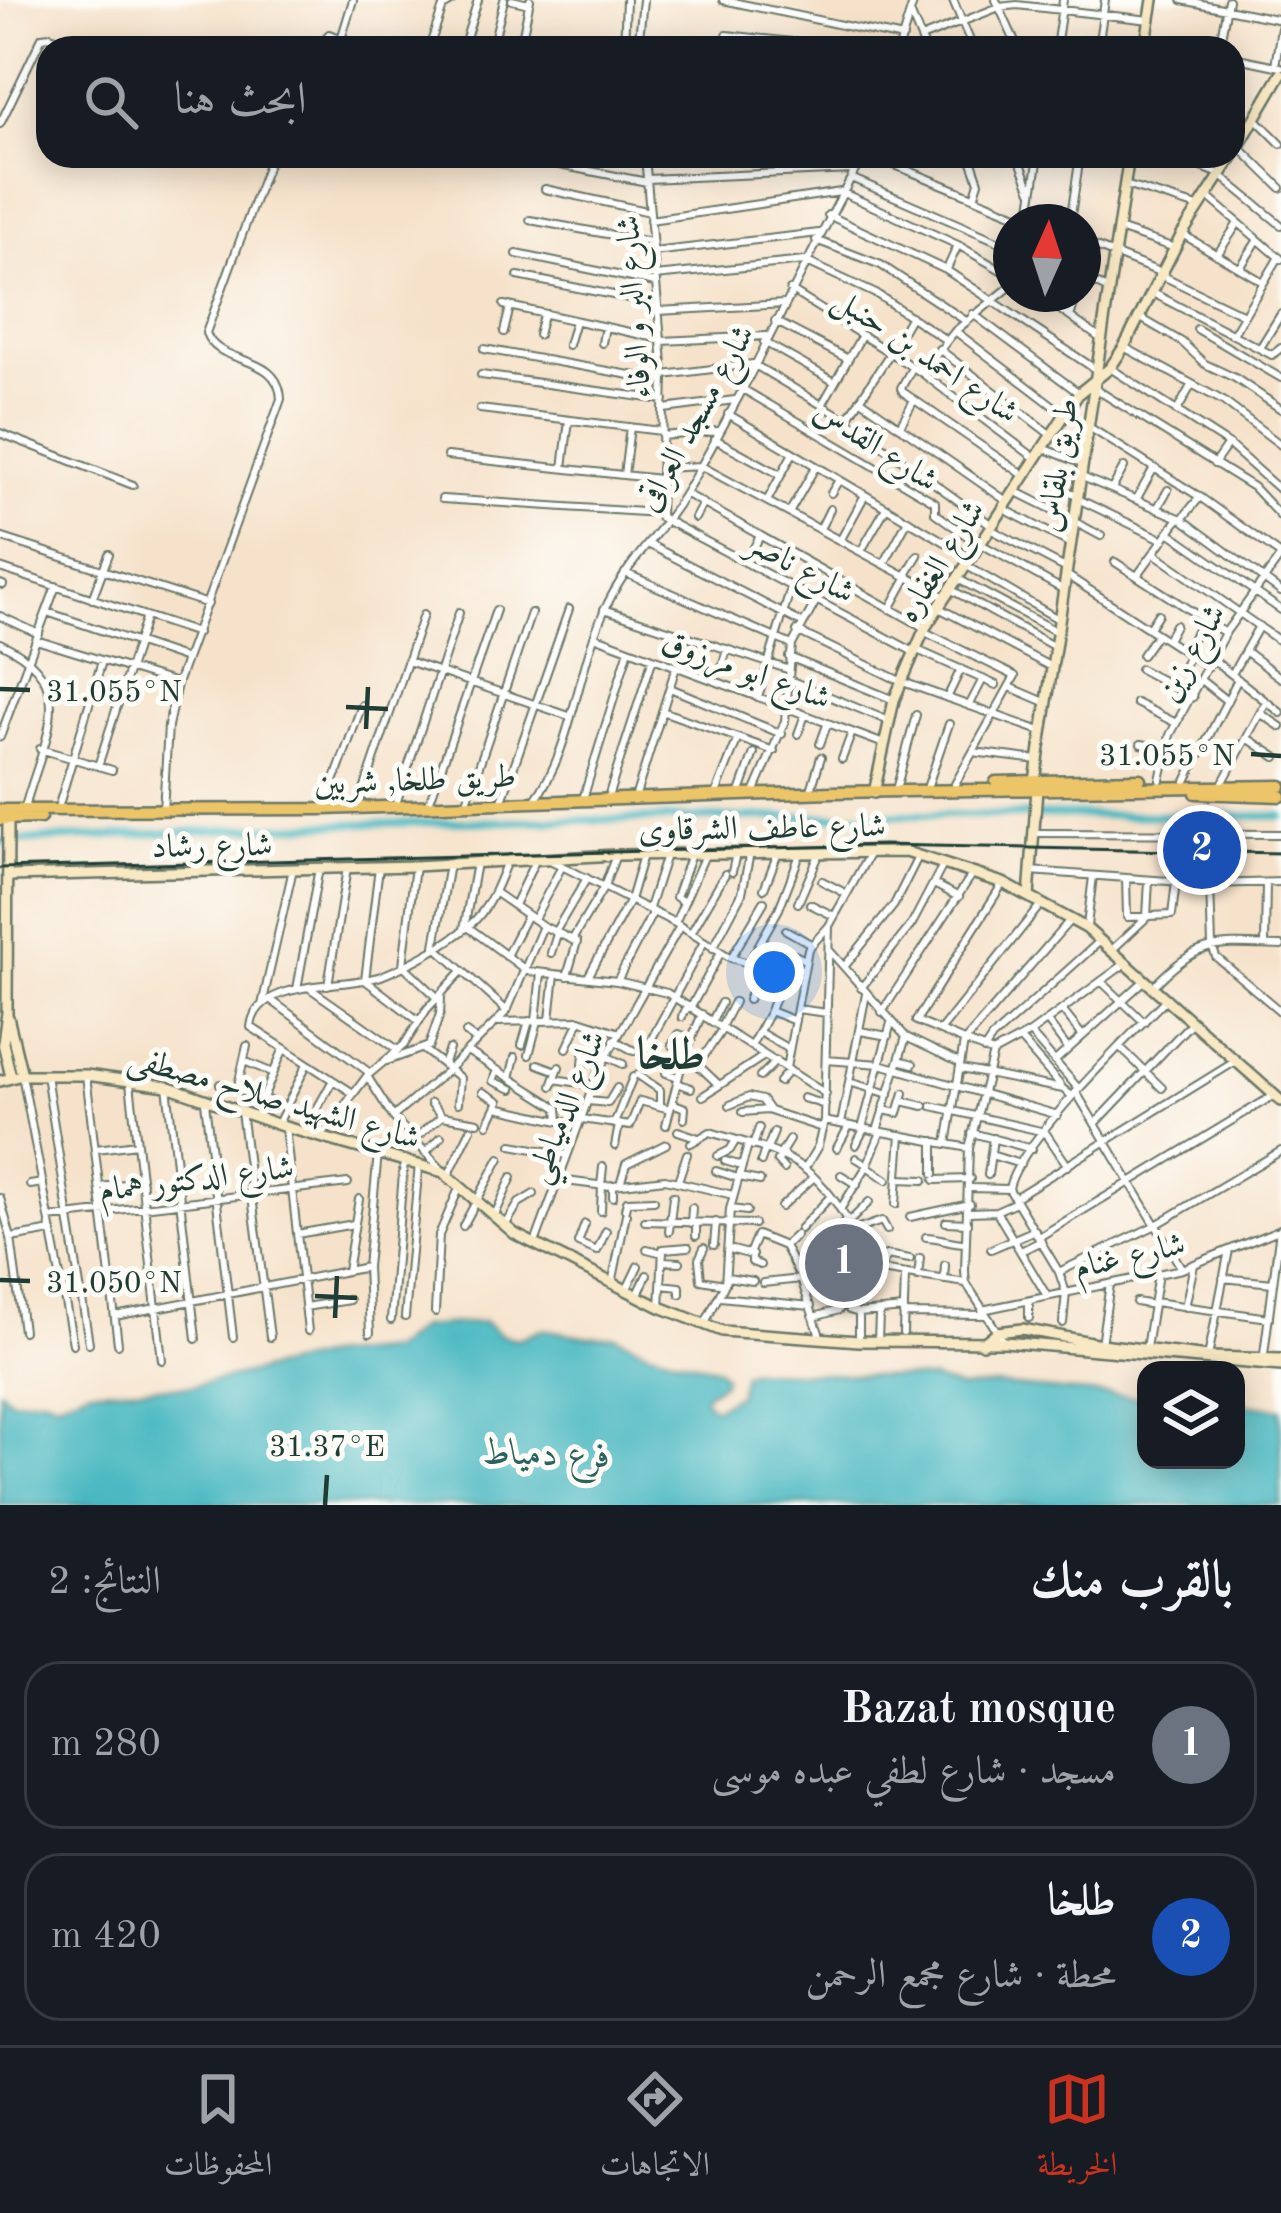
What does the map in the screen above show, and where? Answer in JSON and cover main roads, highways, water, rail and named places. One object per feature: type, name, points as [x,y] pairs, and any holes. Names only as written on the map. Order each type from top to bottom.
[{"type":"main road","points":[[1147,36],[1153,0]]},
{"type":"main road","points":[[1245,138],[1277,94],[1279,69]]},
{"type":"main road","name":"طريق بلقاس","points":[[1030,831],[1127,168]]},
{"type":"main road","name":"شارع الغفاره","points":[[875,789],[894,700],[924,630],[1078,393],[1110,368],[1124,347],[1182,234],[1225,168]]},
{"type":"main road","name":"طريق طلخا, شربين","points":[[875,789],[1160,780],[1281,783]]},
{"type":"main road","name":"طريق طلخا, شربين","points":[[1098,783],[1281,783]]},
{"type":"main road","name":"طريق طلخا, شربين","points":[[4,819],[24,811],[323,809],[832,793],[955,784],[1033,786]]},
{"type":"main road","points":[[1145,786],[1281,796]]},
{"type":"main road","points":[[11,1078],[3,1043],[7,1012],[5,877],[10,858],[4,819],[103,812]]},
{"type":"main road","points":[[1026,896],[1030,831]]},
{"type":"main road","points":[[1026,896],[1030,831]]},
{"type":"main road","name":"شارع عاطف الشرقاوى","points":[[415,866],[616,855],[872,850],[920,854],[1003,884],[1102,939],[1278,1102]]},
{"type":"main road","name":"شارع رشاد","points":[[5,877],[415,866]]},
{"type":"main road","name":"شارع الشهيد صلاح مصطفى","points":[[11,1078],[86,1075],[167,1086],[419,1164],[446,1174],[534,1245],[660,1307],[722,1331],[859,1341],[1004,1342],[1281,1362]]},
{"type":"main road","name":"شارع الشهيد صلاح مصطفى","points":[[982,1343],[997,1332],[1022,1329],[1101,1344],[1263,1362]]},
{"type":"water","name":"فرع دمياط","points":[[484,1322],[500,1335],[518,1339],[542,1329],[616,1336],[649,1351],[717,1368],[724,1375],[723,1382],[705,1394],[706,1403],[715,1408],[738,1394],[743,1373],[753,1370],[932,1379],[961,1389],[993,1385],[1137,1397],[1137,1469],[1245,1469],[1245,1404],[1281,1409],[1281,1505],[0,1505],[0,1390],[11,1400],[43,1397],[57,1402],[90,1389],[194,1386],[325,1356],[391,1350],[421,1327]]},
{"type":"waterway","points":[[0,842],[331,824],[918,815],[1281,816]]},
{"type":"railway","points":[[0,868],[883,845],[1281,853]]},
{"type":"place","name":"طلخا","points":[[1202,850]]},
{"type":"place","name":"Bazat mosque","points":[[844,1263]]},
{"type":"district","name":"طلخا","points":[[671,1052]]}]
